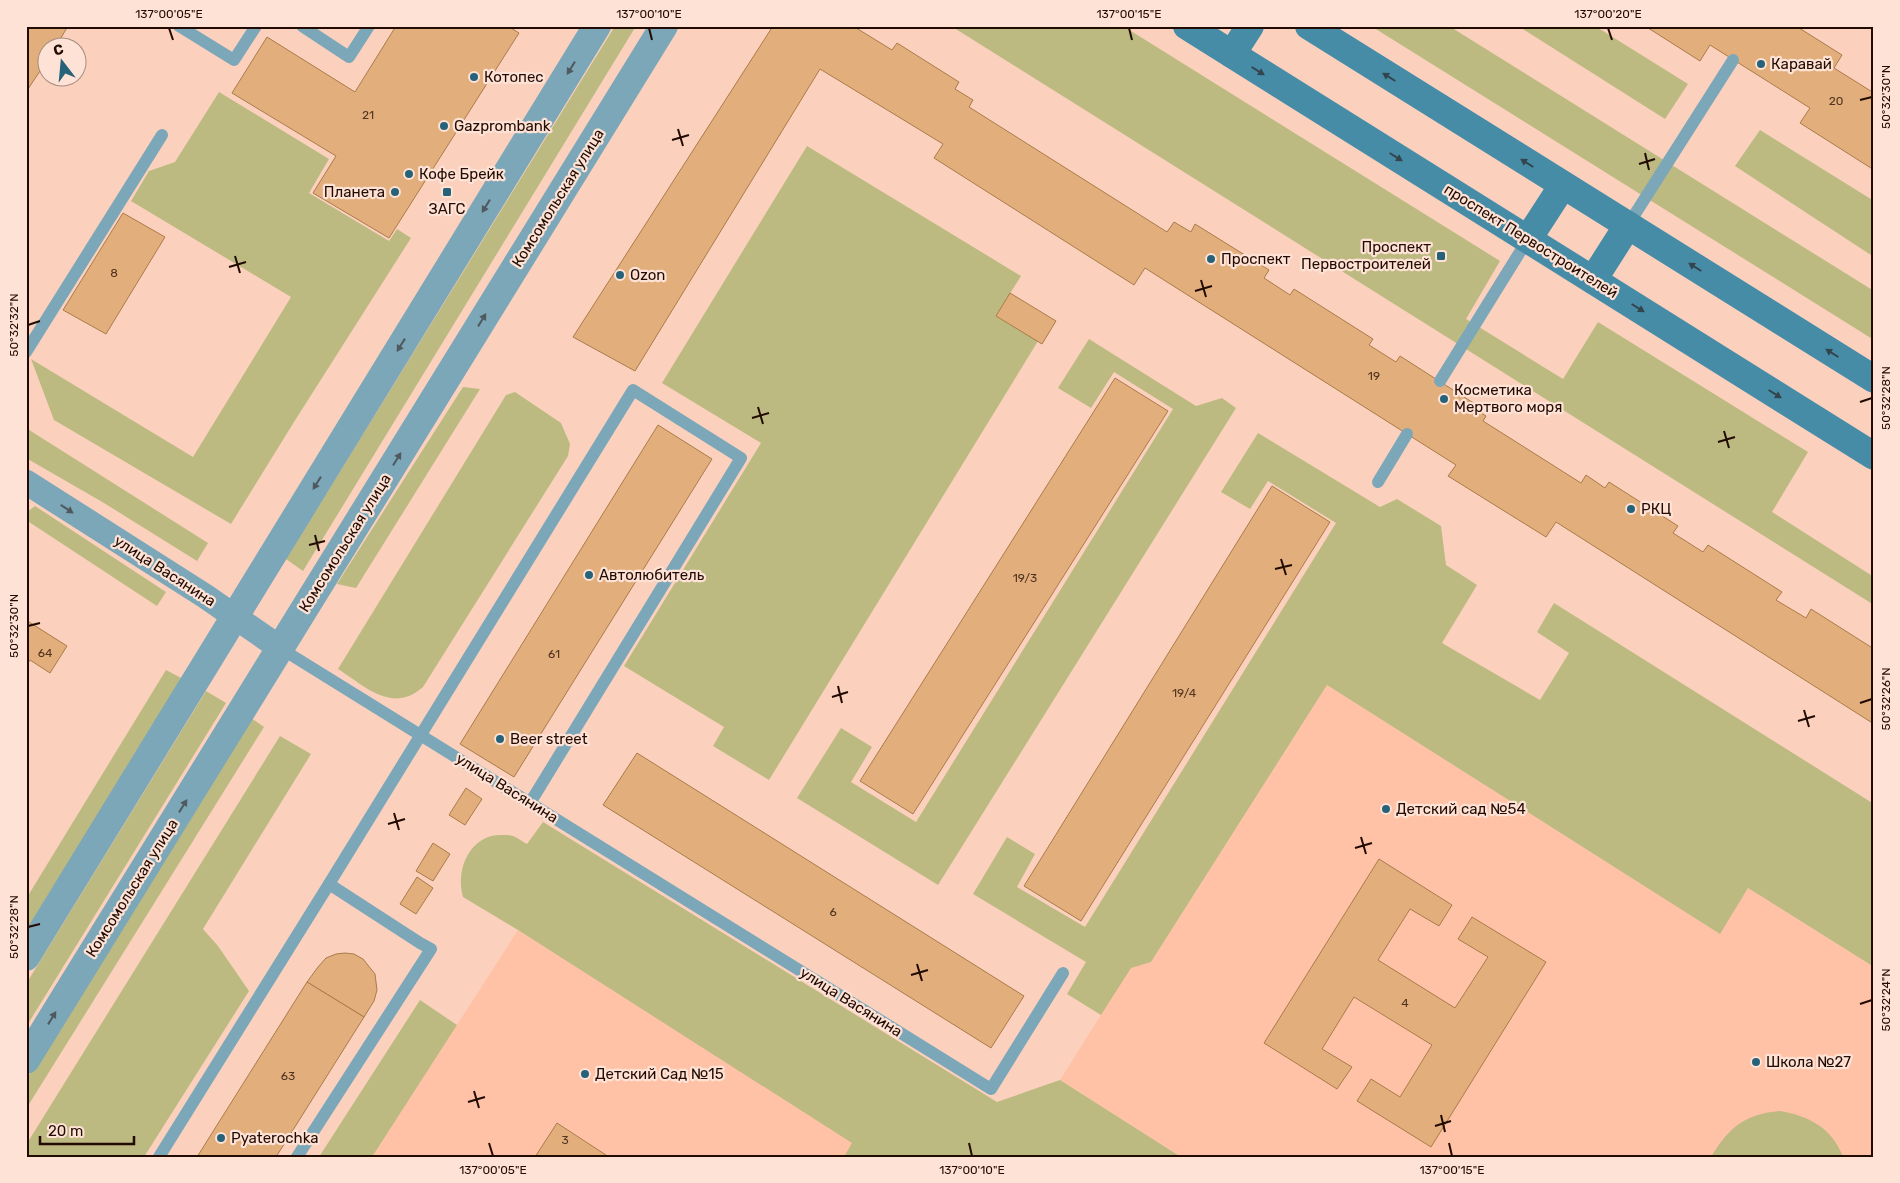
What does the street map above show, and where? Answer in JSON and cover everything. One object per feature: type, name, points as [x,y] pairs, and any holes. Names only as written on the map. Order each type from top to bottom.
[{"type":"main road","name":"проспект Первостроителей","points":[[1187,26],[1874,456]]},
{"type":"main road","points":[[1232,54],[1250,26]]},
{"type":"main road","points":[[1309,26],[1874,379]]},
{"type":"main road","points":[[1528,239],[1563,185]]},
{"type":"main road","points":[[1593,280],[1628,226]]},
{"type":"street","points":[[26,957],[597,26]]},
{"type":"street","name":"Комсомольская улица","points":[[26,1060],[664,26]]},
{"type":"street","name":"улица Васянина","points":[[26,482],[280,648]]},
{"type":"lane","points":[[178,26],[234,60],[256,26]]},
{"type":"lane","points":[[302,26],[349,56],[369,26]]},
{"type":"lane","points":[[1628,226],[1733,60]]},
{"type":"lane","points":[[26,352],[162,135]]},
{"type":"lane","points":[[1440,381],[1528,239]]},
{"type":"lane","points":[[159,1157],[330,884],[633,390],[741,458],[530,802]]},
{"type":"lane","points":[[1378,482],[1407,434]]},
{"type":"lane","name":"улица Васянина","points":[[280,648],[991,1089],[1063,974]]},
{"type":"lane","points":[[297,1157],[431,949],[330,884]]},
{"type":"shaded area","points":[[615,26],[636,26],[303,571],[286,559]]},
{"type":"shaded area","points":[[951,26],[1123,26],[1500,261],[1466,319],[1563,379],[1598,322],[1808,452],[1772,512],[1874,577],[1874,605]]},
{"type":"shaded area","points":[[1371,26],[1449,26],[1874,291],[1874,340]]},
{"type":"shaded area","points":[[1518,26],[1595,26],[1688,84],[1665,119]]},
{"type":"shaded area","points":[[219,92],[329,159],[309,193],[389,241],[397,229],[411,238],[231,524],[54,420],[31,359],[193,457],[291,297],[131,201],[149,171],[175,162]]},
{"type":"shaded area","points":[[1760,130],[1874,201],[1874,257],[1735,166]]},
{"type":"shaded area","points":[[807,146],[1021,276],[996,316],[1038,341],[769,780],[713,746],[724,727],[624,666],[761,443],[662,383]]},
{"type":"shaded area","points":[[1089,339],[1196,406],[1222,398],[1236,408],[938,885],[797,798],[841,728],[872,747],[851,782],[916,822],[1173,409],[1114,372],[1091,408],[1058,388]]},
{"type":"shaded area","points":[[463,387],[480,389],[356,588],[337,584]]},
{"type":"shaded area","points":[[515,392],[561,423],[570,444],[568,456],[423,687],[411,695],[399,698],[390,698],[372,691],[338,669],[506,395]]},
{"type":"shaded area","points":[[26,428],[208,543],[197,561],[104,503],[26,458]]},
{"type":"shaded area","points":[[1258,433],[1380,507],[1397,499],[1441,526],[1446,565],[1477,585],[1442,643],[1540,700],[1569,653],[1537,632],[1554,603],[1874,804],[1874,967],[1748,888],[1720,934],[1327,685],[1151,962],[1131,968],[1101,1015],[1067,994],[1086,962],[973,894],[1007,837],[1035,854],[1017,887],[1085,927],[1336,523],[1268,481],[1250,509],[1221,492]]},
{"type":"shaded area","points":[[35,506],[166,592],[157,606],[26,520],[26,513]]},
{"type":"shaded area","points":[[166,670],[185,680],[26,940],[26,899]]},
{"type":"shaded area","name":"Детский сад №54","points":[[1327,685],[1719,933],[1748,888],[1874,967],[1874,1157],[1181,1157],[1060,1080],[1131,967],[1151,962]]},
{"type":"shaded area","points":[[206,691],[226,703],[26,1027],[26,984]]},
{"type":"shaded area","points":[[251,718],[264,727],[26,1109],[26,1080]]},
{"type":"shaded area","points":[[280,736],[311,754],[203,929],[218,946],[249,991],[144,1157],[26,1157],[26,1145]]},
{"type":"shaded area","points":[[543,822],[997,1102],[1060,1080],[1181,1157],[844,1157],[852,1143],[518,930],[463,897],[461,876],[463,865],[473,847],[481,840],[491,836],[502,835],[513,836],[527,844]]},
{"type":"shaded area","name":"Детский Сад №15","points":[[518,930],[853,1143],[844,1157],[609,1157],[558,1123],[535,1157],[372,1157]]},
{"type":"shaded area","points":[[420,1000],[457,1025],[372,1157],[319,1157]]},
{"type":"shaded area","points":[[1780,1111],[1801,1116],[1818,1125],[1833,1138],[1843,1157],[1711,1157],[1724,1138],[1739,1124],[1757,1115]]},
{"type":"building","points":[[26,26],[68,26],[61,38],[38,38],[38,74],[26,92]]},
{"type":"building","points":[[396,26],[508,26],[519,33],[389,238],[313,193],[336,156],[232,93],[267,37],[355,92]]},
{"type":"building","points":[[773,26],[853,26],[892,50],[897,43],[959,82],[955,89],[973,100],[969,107],[1167,232],[1174,222],[1191,232],[1195,224],[1269,270],[1264,278],[1290,295],[1294,289],[1373,339],[1369,345],[1396,362],[1400,356],[1475,404],[1473,408],[1486,416],[1483,421],[1581,483],[1586,475],[1605,488],[1609,482],[1678,526],[1673,533],[1703,552],[1708,545],[1782,592],[1776,600],[1806,618],[1811,609],[1874,649],[1874,724],[1556,522],[1546,537],[1448,476],[1456,465],[1145,268],[1134,285],[934,158],[943,144],[820,69],[635,371],[573,337]]},
{"type":"building","points":[[1645,26],[1796,26],[1842,55],[1834,68],[1874,93],[1874,170],[1800,123],[1810,108],[1710,45],[1700,61]]},
{"type":"building","points":[[123,213],[165,237],[106,334],[63,310]]},
{"type":"building","points":[[1010,293],[1056,321],[1042,344],[996,316]]},
{"type":"building","points":[[1115,378],[1168,411],[913,814],[860,781]]},
{"type":"building","points":[[658,425],[712,459],[514,777],[460,744]]},
{"type":"building","points":[[1272,486],[1330,522],[1081,921],[1024,886]]},
{"type":"building","points":[[26,620],[67,646],[50,673],[30,660],[26,666]]},
{"type":"building","points":[[637,753],[1024,996],[991,1048],[603,805]]},
{"type":"building","points":[[466,788],[482,799],[465,825],[449,815]]},
{"type":"building","points":[[433,843],[450,854],[433,881],[416,871]]},
{"type":"building","points":[[1379,859],[1452,905],[1439,926],[1410,909],[1378,960],[1455,1008],[1488,957],[1458,939],[1472,917],[1546,962],[1431,1147],[1357,1101],[1371,1079],[1400,1097],[1432,1045],[1354,997],[1322,1049],[1352,1067],[1337,1089],[1264,1043]]},
{"type":"building","points":[[417,877],[433,888],[416,914],[400,904]]},
{"type":"building","points":[[345,953],[354,954],[363,959],[375,974],[377,990],[374,1001],[364,1017],[307,982],[326,958]]},
{"type":"building","points":[[307,982],[364,1017],[276,1157],[197,1157]]},
{"type":"building","points":[[557,1123],[609,1157],[535,1157]]},
{"type":"place","name":"Каравай","points":[[1761,64]]},
{"type":"place","name":"Котопес","points":[[474,77]]},
{"type":"place","name":"Gazprombank","points":[[444,126]]},
{"type":"place","name":"Кофе Брейк","points":[[409,174]]},
{"type":"place","name":"Планета","points":[[395,192]]},
{"type":"place","name":"ЗАГС","points":[[447,192]]},
{"type":"place","name":"Проспект Первостроителей","points":[[1441,256]]},
{"type":"place","name":"Проспект","points":[[1211,259]]},
{"type":"place","name":"Ozon","points":[[620,275]]},
{"type":"place","name":"Косметика Мертвого моря","points":[[1444,399]]},
{"type":"place","name":"РКЦ","points":[[1631,509]]},
{"type":"place","name":"Автолюбитель","points":[[589,575]]},
{"type":"place","name":"Beer street","points":[[500,739]]},
{"type":"place","name":"Детский сад №54","points":[[1386,809]]},
{"type":"place","name":"Школа №27","points":[[1756,1062]]},
{"type":"place","name":"Детский Сад №15","points":[[585,1074]]},
{"type":"place","name":"Pyaterochka","points":[[221,1138]]}]
